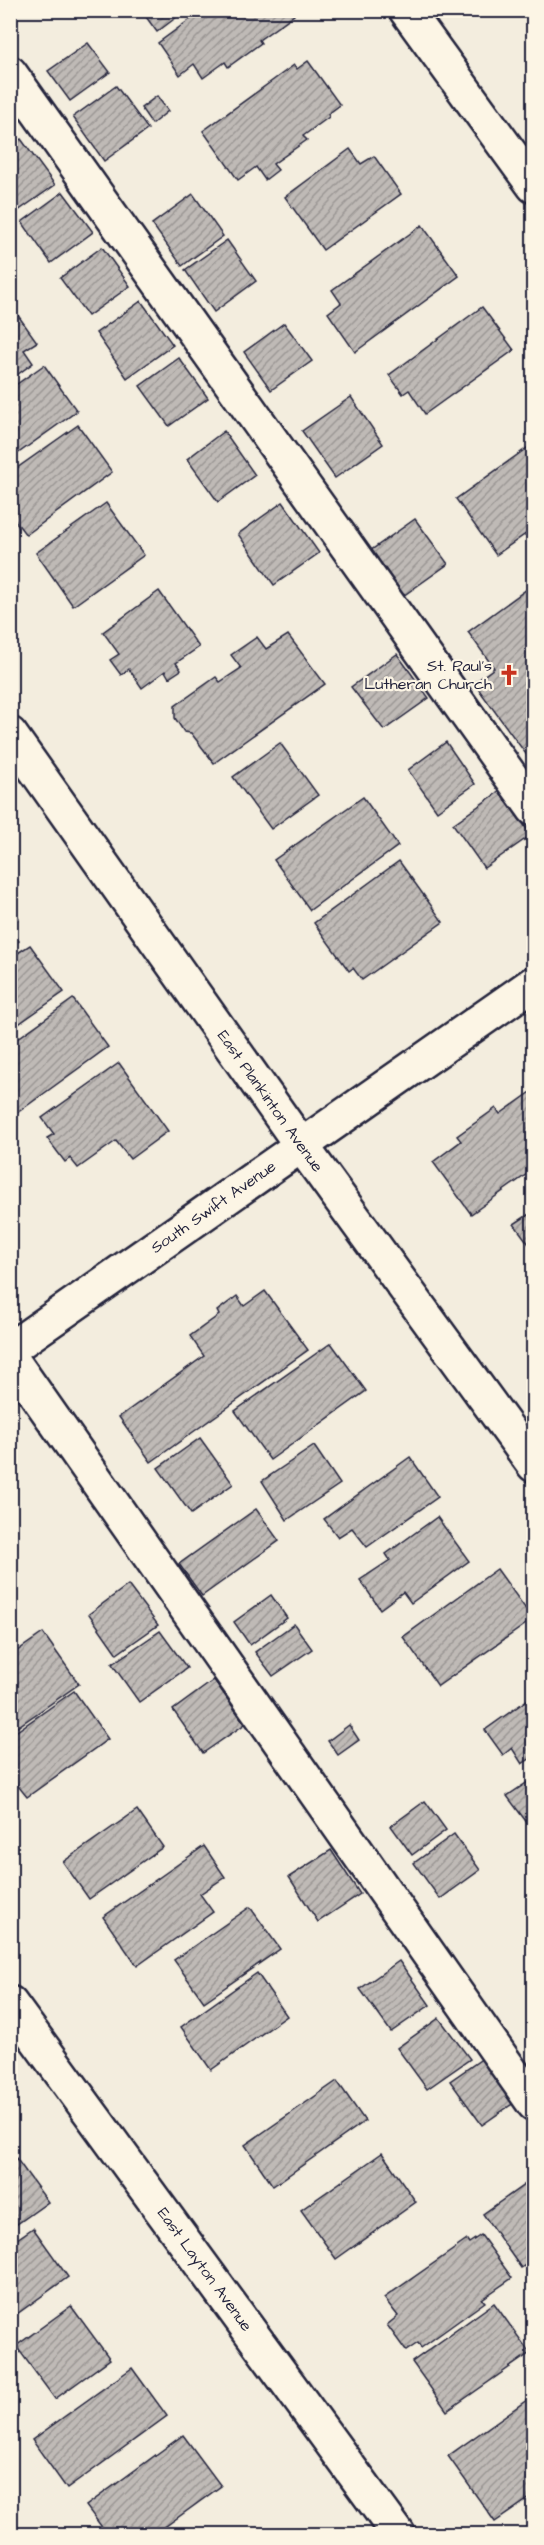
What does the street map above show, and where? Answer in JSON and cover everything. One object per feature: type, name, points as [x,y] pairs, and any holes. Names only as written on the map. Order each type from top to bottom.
[{"type":"street","points":[[406,10],[534,186]]},
{"type":"street","points":[[10,73],[534,809]]},
{"type":"street","name":"East Plankinton Avenue","points":[[10,734],[301,1145],[534,1465]]},
{"type":"street","name":"South Swift Avenue","points":[[10,1349],[534,983]]},
{"type":"street","points":[[10,1357],[534,2104]]},
{"type":"street","name":"East Layton Avenue","points":[[10,2003],[398,2535]]},
{"type":"building","points":[[141,10],[186,10],[157,32]]},
{"type":"building","points":[[203,10],[291,10],[294,15],[259,40],[261,43],[228,67],[225,62],[203,78],[194,64],[180,75],[158,43]]},
{"type":"building","points":[[88,43],[110,72],[70,101],[48,71]]},
{"type":"building","points":[[308,61],[340,105],[328,114],[329,117],[303,136],[307,140],[273,164],[278,170],[265,180],[256,167],[238,180],[203,131],[294,65],[297,69]]},
{"type":"building","points":[[116,86],[148,129],[104,161],[73,117]]},
{"type":"building","points":[[157,96],[168,111],[152,124],[141,108]]},
{"type":"building","points":[[21,139],[55,185],[15,213],[10,207],[10,147]]},
{"type":"building","points":[[350,149],[361,164],[374,156],[401,194],[323,250],[285,197]]},
{"type":"building","points":[[63,192],[93,232],[51,263],[22,222]]},
{"type":"building","points":[[193,194],[223,236],[182,266],[152,224]]},
{"type":"building","points":[[422,225],[459,276],[355,352],[328,313],[341,303],[332,290]]},
{"type":"building","points":[[227,240],[256,281],[214,312],[185,270]]},
{"type":"building","points":[[102,247],[130,286],[88,316],[60,278]]},
{"type":"building","points":[[141,301],[173,345],[127,378],[96,333]]},
{"type":"building","points":[[482,307],[514,350],[425,414],[409,390],[403,394],[389,375]]},
{"type":"building","points":[[17,314],[37,342],[24,350],[33,363],[10,380],[10,319]]},
{"type":"building","points":[[284,323],[312,361],[271,390],[244,352]]},
{"type":"building","points":[[179,358],[208,398],[169,426],[140,386]]},
{"type":"building","points":[[44,365],[77,411],[10,459],[10,389]]},
{"type":"building","points":[[351,397],[383,444],[335,478],[302,431]]},
{"type":"building","points":[[78,425],[112,472],[26,535],[10,514],[10,473]]},
{"type":"building","points":[[224,431],[255,475],[218,502],[187,459]]},
{"type":"building","points":[[534,443],[534,528],[496,555],[456,499]]},
{"type":"building","points":[[283,502],[319,553],[274,585],[238,534]]},
{"type":"building","points":[[106,503],[144,555],[73,606],[36,553]]},
{"type":"building","points":[[415,519],[448,564],[403,596],[370,551]]},
{"type":"building","name":"St. Paul's Lutheran Church","points":[[534,584],[534,765],[474,683],[494,668],[468,632]]},
{"type":"building","points":[[159,591],[199,647],[176,663],[181,670],[169,678],[165,671],[142,688],[129,669],[121,675],[110,660],[119,654],[103,632]]},
{"type":"building","points":[[288,635],[325,684],[214,763],[191,733],[184,732],[175,718],[175,706],[216,677],[220,682],[241,668],[231,655],[257,637],[266,649]]},
{"type":"building","points":[[397,654],[429,698],[384,730],[351,687]]},
{"type":"building","points":[[446,742],[475,784],[437,811],[408,770]]},
{"type":"building","points":[[280,743],[318,795],[271,829],[233,777]]},
{"type":"building","points":[[500,791],[531,835],[484,868],[453,824]]},
{"type":"building","points":[[363,797],[398,846],[310,910],[274,860]]},
{"type":"building","points":[[399,861],[443,922],[362,980],[353,968],[349,971],[314,923]]},
{"type":"building","points":[[10,907],[19,918],[10,924]]},
{"type":"building","points":[[10,930],[19,941],[10,947]]},
{"type":"building","points":[[30,945],[64,992],[10,1030],[10,958]]},
{"type":"building","points":[[73,999],[108,1047],[17,1113],[10,1103],[10,1044]]},
{"type":"building","points":[[119,1063],[168,1131],[130,1159],[116,1141],[78,1168],[70,1158],[65,1162],[47,1138],[54,1134],[42,1118]]},
{"type":"building","points":[[534,1090],[534,1169],[471,1214],[433,1162],[461,1141],[457,1136],[496,1108],[500,1114]]},
{"type":"building","points":[[534,1211],[534,1251],[514,1224]]},
{"type":"building","points":[[265,1291],[308,1350],[151,1462],[119,1417],[204,1356],[190,1336],[219,1315],[217,1311],[237,1296],[244,1306]]},
{"type":"building","points":[[331,1343],[366,1391],[270,1460],[235,1411]]},
{"type":"building","points":[[200,1438],[233,1484],[191,1514],[158,1468]]},
{"type":"building","points":[[314,1446],[340,1484],[287,1520],[262,1481]]},
{"type":"building","points":[[410,1457],[438,1497],[367,1547],[352,1528],[338,1537],[324,1519]]},
{"type":"building","points":[[256,1509],[279,1541],[202,1596],[179,1564]]},
{"type":"building","points":[[437,1517],[469,1561],[411,1603],[403,1592],[380,1609],[360,1580],[390,1560],[386,1554]]},
{"type":"building","points":[[497,1569],[533,1619],[438,1686],[403,1637]]},
{"type":"building","points":[[128,1585],[158,1625],[117,1654],[89,1614]]},
{"type":"building","points":[[271,1595],[287,1618],[250,1645],[234,1622]]},
{"type":"building","points":[[294,1624],[312,1649],[273,1676],[255,1652]]},
{"type":"building","points":[[160,1631],[187,1668],[139,1702],[112,1664]]},
{"type":"building","points":[[43,1633],[79,1684],[10,1732],[10,1656]]},
{"type":"building","points":[[214,1680],[245,1724],[203,1753],[173,1710]]},
{"type":"building","points":[[74,1691],[108,1739],[27,1797],[10,1776],[10,1736]]},
{"type":"building","points":[[534,1695],[534,1756],[522,1764],[512,1748],[503,1755],[485,1730]]},
{"type":"building","points":[[349,1725],[359,1740],[338,1755],[328,1741]]},
{"type":"building","points":[[534,1778],[534,1832],[507,1796]]},
{"type":"building","points":[[425,1801],[446,1830],[412,1855],[391,1826]]},
{"type":"building","points":[[137,1810],[163,1847],[89,1899],[63,1862]]},
{"type":"building","points":[[454,1834],[480,1870],[440,1899],[414,1863]]},
{"type":"building","points":[[204,1846],[225,1877],[200,1894],[213,1912],[137,1966],[103,1917]]},
{"type":"building","points":[[331,1850],[360,1894],[318,1922],[289,1877]]},
{"type":"building","points":[[250,1907],[280,1949],[204,2002],[174,1960]]},
{"type":"building","points":[[399,1961],[430,2005],[391,2032],[360,1989]]},
{"type":"building","points":[[257,1973],[287,2016],[211,2070],[181,2027]]},
{"type":"building","points":[[439,2018],[470,2059],[427,2089],[397,2048]]},
{"type":"building","points":[[486,2056],[518,2100],[482,2125],[450,2081]]},
{"type":"building","points":[[337,2081],[365,2121],[273,2186],[245,2145]]},
{"type":"building","points":[[382,2153],[416,2202],[336,2259],[301,2210]]},
{"type":"building","points":[[13,2154],[48,2202],[10,2229],[10,2156]]},
{"type":"building","points":[[531,2180],[534,2183],[534,2260],[521,2268],[483,2214]]},
{"type":"building","points":[[33,2228],[68,2277],[10,2319],[10,2244]]},
{"type":"building","points":[[481,2235],[512,2278],[482,2299],[485,2302],[421,2348],[418,2343],[406,2351],[387,2325],[398,2316],[384,2298],[467,2240],[469,2243]]},
{"type":"building","points":[[494,2303],[530,2353],[447,2411],[412,2362]]},
{"type":"building","points":[[71,2306],[110,2359],[55,2399],[16,2346]]},
{"type":"building","points":[[132,2368],[167,2416],[67,2489],[32,2440]]},
{"type":"building","points":[[534,2395],[534,2495],[495,2522],[448,2456]]},
{"type":"building","points":[[183,2435],[221,2486],[155,2534],[107,2534],[86,2506]]},
{"type":"building","points":[[10,2506],[16,2514],[10,2518]]},
{"type":"place","name":"St. Paul's Lutheran Church","points":[[509,675]]}]
